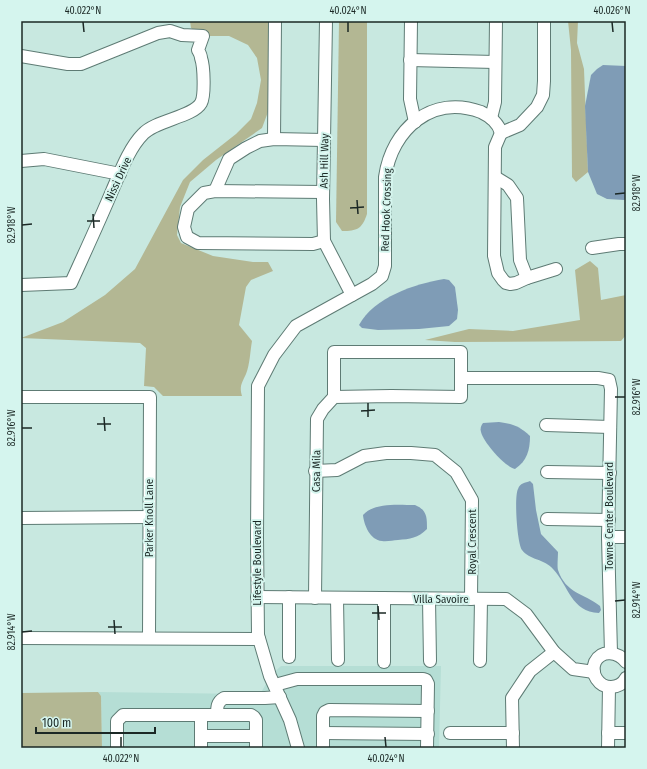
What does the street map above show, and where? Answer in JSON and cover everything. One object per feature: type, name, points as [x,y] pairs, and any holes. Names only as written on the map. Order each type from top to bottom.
[{"type":"street","points":[[274,139],[275,21]]},
{"type":"street","name":"Ash Hill Way","points":[[326,21],[323,192],[324,242],[352,295]]},
{"type":"street","points":[[411,21],[410,99],[415,122]]},
{"type":"street","points":[[496,21],[495,102],[491,118],[500,128],[501,133],[495,147],[494,256],[498,272],[506,283],[516,283],[556,269]]},
{"type":"street","points":[[501,133],[520,125],[537,107],[543,95],[544,21]]},
{"type":"street","name":"Nissi Drive","points":[[21,56],[68,64],[81,64],[158,32],[170,31],[182,35],[203,36],[198,50],[202,59],[204,97],[194,110],[156,125],[143,134],[134,146],[71,283],[21,284]]},
{"type":"street","points":[[410,60],[495,62]]},
{"type":"street","name":"Red Hook Crossing","points":[[352,295],[372,284],[382,276],[385,266],[385,177],[387,164],[391,151],[409,127],[431,112],[445,107],[470,108],[491,118]]},
{"type":"street","points":[[324,140],[274,139],[260,141],[246,148],[229,159],[209,192],[188,209],[184,227],[187,237],[198,243],[312,244],[324,242]]},
{"type":"street","points":[[21,161],[44,159],[120,174]]},
{"type":"street","points":[[495,177],[508,185],[517,198],[520,260],[527,278]]},
{"type":"street","points":[[209,192],[323,192]]},
{"type":"street","points":[[592,248],[626,244]]},
{"type":"street","name":"Lifestyle Boulevard","points":[[298,748],[290,720],[274,685],[259,639],[257,597],[258,386],[274,355],[296,326],[352,295]]},
{"type":"street","points":[[334,352],[461,352],[461,378],[461,397],[334,397],[334,352]]},
{"type":"street","name":"Towne Center Boulevard","points":[[461,378],[584,378],[609,380],[611,389],[608,537],[611,653]]},
{"type":"street","name":"Parker Knoll Lane","points":[[21,397],[150,397],[149,638]]},
{"type":"street","name":"Casa Mila","points":[[315,598],[316,419],[334,397]]},
{"type":"street","points":[[546,425],[610,427]]},
{"type":"street","name":"Royal Crescent","points":[[315,471],[337,470],[364,456],[386,453],[411,453],[435,455],[456,472],[472,500],[480,661]]},
{"type":"street","points":[[547,472],[610,473]]},
{"type":"street","points":[[21,518],[149,517]]},
{"type":"street","points":[[547,519],[609,520]]},
{"type":"street","points":[[608,537],[626,537]]},
{"type":"street","name":"Villa Savoire","points":[[257,597],[506,599],[526,614],[554,652],[573,669],[594,672]]},
{"type":"street","points":[[289,597],[289,656]]},
{"type":"street","points":[[337,598],[338,660]]},
{"type":"street","points":[[384,598],[384,662]]},
{"type":"street","points":[[429,599],[430,661]]},
{"type":"street","points":[[21,638],[259,639]]},
{"type":"street","points":[[513,748],[512,698],[530,671],[554,652]]},
{"type":"street","points":[[608,748],[608,733],[620,684],[602,684],[596,679],[594,672],[596,662],[602,655],[611,653],[623,657],[626,662]]},
{"type":"street","points":[[274,685],[297,679],[423,678],[428,684],[427,748]]},
{"type":"street","points":[[217,715],[217,705],[224,698],[280,697]]},
{"type":"street","points":[[324,748],[323,716],[325,712],[329,710],[428,711]]},
{"type":"street","points":[[117,748],[117,721],[123,715],[201,715],[217,715],[251,715],[256,720],[256,742],[201,742],[201,715]]},
{"type":"street","points":[[323,733],[428,734]]},
{"type":"street","points":[[450,733],[513,733]]},
{"type":"street","points":[[608,733],[626,733]]},
{"type":"shaded area","points":[[603,65],[626,66],[626,199],[624,200],[607,199],[597,194],[588,172],[585,106],[591,75]]},
{"type":"shaded area","points":[[444,279],[449,280],[455,287],[458,310],[457,319],[449,326],[419,329],[378,330],[362,328],[359,325],[366,315],[375,307],[396,293],[421,284]]},
{"type":"shaded area","points":[[499,422],[516,426],[530,436],[527,455],[515,469],[505,464],[495,454],[481,432],[483,423]]},
{"type":"shaded area","points":[[530,481],[533,484],[541,534],[558,552],[558,569],[561,578],[571,589],[600,606],[601,610],[599,613],[590,612],[582,608],[576,603],[550,566],[529,556],[522,550],[517,529],[516,500],[520,486]]},
{"type":"shaded area","points":[[388,505],[415,505],[422,509],[426,514],[427,529],[414,538],[382,541],[374,538],[366,527],[363,515],[374,508]]},
{"type":"shaded area","points":[[281,666],[441,666],[439,748],[102,748],[101,696],[98,692],[246,694],[262,691],[271,675]]},
{"type":"green space","points":[[190,21],[268,21],[268,112],[262,128],[216,160],[190,182],[180,207],[177,235],[181,243],[213,256],[253,262],[268,262],[273,271],[251,280],[246,287],[239,325],[252,341],[248,366],[241,387],[242,396],[163,396],[154,387],[144,386],[146,348],[140,343],[21,338],[63,322],[105,295],[135,269],[183,180],[203,160],[236,134],[251,119],[257,103],[261,80],[257,58],[248,45],[229,36],[203,36],[191,28]]},
{"type":"green space","points":[[339,21],[367,21],[367,214],[361,226],[355,230],[347,231],[342,231],[336,222]]},
{"type":"green space","points":[[568,21],[578,21],[577,43],[584,69],[588,172],[576,182],[572,177],[571,50]]},
{"type":"green space","points":[[590,261],[598,268],[601,300],[626,295],[626,335],[621,341],[455,342],[425,340],[469,329],[513,331],[580,320],[575,270]]},
{"type":"green space","points":[[98,692],[101,696],[102,748],[21,748],[21,693]]}]
